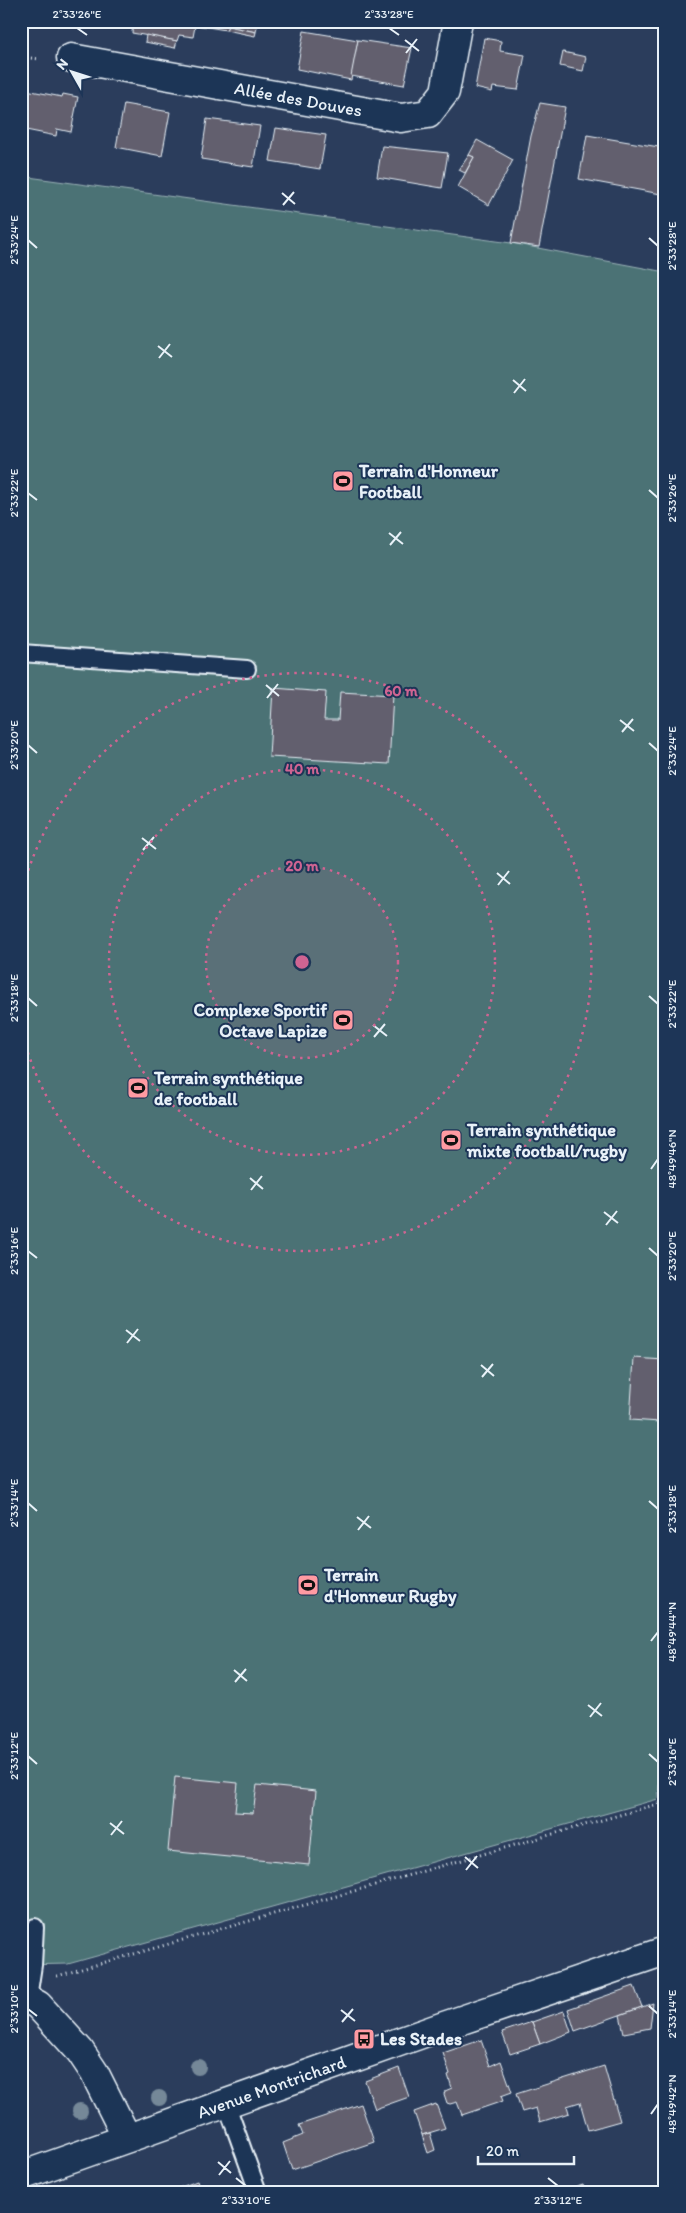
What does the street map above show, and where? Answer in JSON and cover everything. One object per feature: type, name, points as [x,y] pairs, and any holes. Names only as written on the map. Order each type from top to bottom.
[{"type":"street","name":"Allée des Douves","points":[[71,58],[401,118],[428,114],[445,92],[458,21]]},
{"type":"street","name":"Avenue Montrichard","points":[[21,2176],[665,1951]]},
{"type":"street","points":[[29,2000],[80,2052],[94,2072],[127,2138]]},
{"type":"lane","points":[[21,654],[247,669]]},
{"type":"lane","points":[[29,2000],[35,1927]]},
{"type":"lane","points":[[226,2103],[258,2192]]},
{"type":"path","points":[[29,2000],[44,1981],[63,1974],[665,1802]]},
{"type":"green space","name":"Complexe Sportif Octave Lapize","points":[[21,176],[511,243],[665,272],[665,1768],[660,1768],[658,1799],[68,1964],[21,1965]]},
{"type":"building","points":[[133,21],[196,21],[193,37],[179,35],[177,41],[132,33]]},
{"type":"building","points":[[196,21],[258,21],[256,32],[228,26],[226,30],[195,25]]},
{"type":"building","points":[[228,26],[256,32],[255,36],[226,30]]},
{"type":"building","points":[[304,31],[358,40],[351,80],[297,69]]},
{"type":"building","points":[[146,35],[177,41],[175,48],[145,42]]},
{"type":"building","points":[[484,38],[501,41],[500,51],[525,55],[518,90],[493,87],[492,92],[475,88]]},
{"type":"building","points":[[358,40],[412,48],[404,85],[351,76]]},
{"type":"building","points":[[563,52],[586,57],[583,71],[560,66]]},
{"type":"building","points":[[21,89],[62,97],[63,94],[78,97],[71,132],[57,129],[56,136],[21,129]]},
{"type":"building","points":[[540,103],[565,107],[539,247],[511,243],[531,136]]},
{"type":"building","points":[[124,104],[170,112],[162,156],[116,147]]},
{"type":"building","points":[[207,119],[260,126],[253,167],[201,159]]},
{"type":"building","points":[[276,128],[326,135],[320,169],[270,161]]},
{"type":"building","points":[[587,135],[665,148],[665,185],[662,184],[661,194],[579,179]]},
{"type":"building","points":[[477,140],[513,160],[489,205],[458,187],[474,157],[469,155]]},
{"type":"building","points":[[382,146],[448,153],[442,188],[377,177]]},
{"type":"building","points":[[469,155],[474,157],[465,173],[459,170]]},
{"type":"building","points":[[273,688],[326,692],[324,720],[338,720],[340,692],[393,695],[389,764],[269,757]]},
{"type":"building","points":[[634,1358],[664,1360],[660,1422],[630,1420]]},
{"type":"building","points":[[662,1771],[665,1771],[665,1791],[661,1791]]},
{"type":"building","points":[[175,1777],[238,1783],[235,1812],[253,1813],[257,1785],[316,1791],[309,1865],[168,1851]]},
{"type":"building","points":[[634,1986],[642,2007],[575,2031],[568,2009]]},
{"type":"building","points":[[653,2003],[650,2028],[624,2033],[620,2015]]},
{"type":"building","points":[[564,2011],[571,2032],[540,2044],[532,2022]]},
{"type":"building","points":[[532,2022],[540,2044],[510,2054],[502,2032]]},
{"type":"building","points":[[481,2040],[490,2066],[501,2061],[512,2092],[501,2096],[503,2101],[462,2115],[457,2102],[447,2103],[444,2094],[445,2091],[452,2088],[448,2075],[450,2074],[443,2053]]},
{"type":"building","points":[[604,2066],[620,2121],[588,2130],[580,2102],[567,2106],[569,2113],[540,2122],[536,2108],[522,2112],[516,2094]]},
{"type":"building","points":[[399,2068],[409,2097],[375,2109],[365,2081]]},
{"type":"building","points":[[361,2104],[374,2142],[292,2170],[283,2143],[303,2135],[299,2125]]},
{"type":"building","points":[[436,2104],[445,2128],[422,2135],[414,2112]]},
{"type":"building","points":[[430,2133],[435,2150],[428,2153],[422,2135]]},
{"type":"building","points":[[197,2181],[201,2192],[168,2192]]},
{"type":"building","points":[[583,2185],[585,2192],[562,2192]]},
{"type":"place","name":"Terrain d'Honneur Football","points":[[343,481]]},
{"type":"place","name":"Complexe Sportif Octave Lapize","points":[[343,1020]]},
{"type":"place","name":"Terrain synthétique de football","points":[[138,1088]]},
{"type":"place","name":"Terrain synthétique mixte football/rugby","points":[[451,1140]]},
{"type":"place","name":"Terrain d'Honneur Rugby","points":[[308,1585]]},
{"type":"place","name":"Les Stades","points":[[364,2039]]}]
